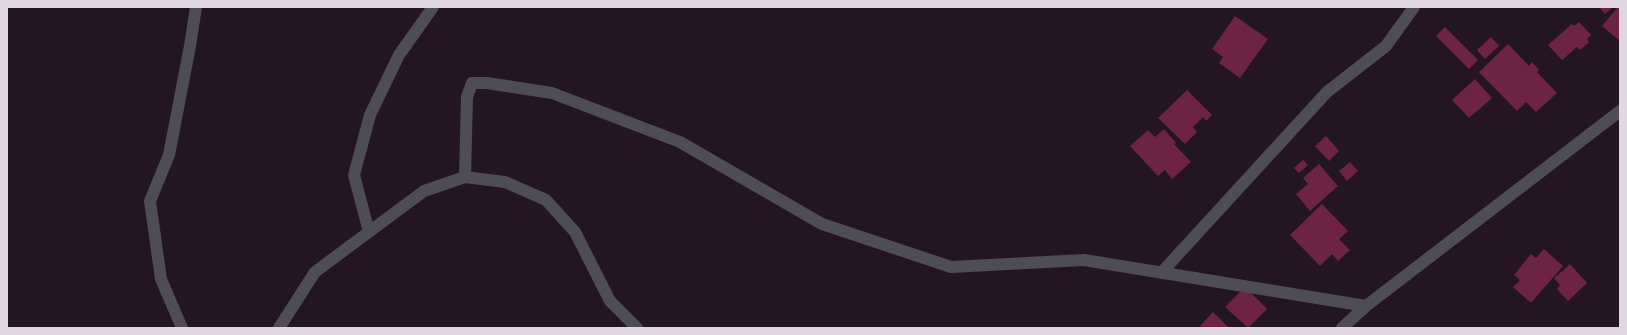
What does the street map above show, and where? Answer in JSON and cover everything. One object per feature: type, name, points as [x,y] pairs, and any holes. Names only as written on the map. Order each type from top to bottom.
[{"type":"street","points":[[182,328],[161,279],[150,201],[169,154],[196,7]]},
{"type":"street","points":[[369,232],[354,175],[370,115],[399,55],[433,7]]},
{"type":"street","points":[[1161,273],[1327,92],[1386,46],[1414,7]]},
{"type":"street","points":[[465,178],[467,97],[472,83],[487,83],[552,93],[680,142],[822,224],[951,267],[1084,260],[1366,306]]},
{"type":"street","points":[[1342,328],[1366,306],[1620,110]]},
{"type":"street","points":[[279,328],[315,272],[424,191],[465,178],[505,182],[546,200],[575,232],[610,301],[637,328]]},
{"type":"building","points":[[1599,7],[1613,7],[1605,14]]},
{"type":"building","points":[[1618,7],[1620,7],[1620,41],[1602,26]]},
{"type":"building","points":[[1235,16],[1268,39],[1240,78],[1219,63],[1223,57],[1212,49]]},
{"type":"building","points":[[1579,22],[1591,35],[1587,39],[1589,42],[1580,50],[1577,47],[1562,60],[1548,45],[1572,24],[1574,26]]},
{"type":"building","points":[[1445,27],[1478,60],[1469,69],[1436,36]]},
{"type":"building","points":[[1491,37],[1499,46],[1485,59],[1477,50]]},
{"type":"building","points":[[1508,44],[1529,66],[1532,62],[1539,70],[1537,72],[1557,93],[1536,112],[1526,102],[1517,111],[1479,72]]},
{"type":"building","points":[[1475,79],[1492,98],[1469,118],[1452,100]]},
{"type":"building","points":[[1187,90],[1212,115],[1206,121],[1203,117],[1193,127],[1197,132],[1185,144],[1158,118]]},
{"type":"building","points":[[1164,129],[1176,143],[1174,144],[1191,162],[1172,179],[1165,170],[1158,176],[1130,146],[1148,130],[1155,137]]},
{"type":"building","points":[[1326,136],[1339,151],[1329,161],[1315,146]]},
{"type":"building","points":[[1303,160],[1308,165],[1299,173],[1294,168]]},
{"type":"building","points":[[1350,162],[1358,171],[1347,181],[1339,171]]},
{"type":"building","points":[[1319,164],[1338,186],[1310,211],[1296,194],[1308,184],[1303,178]]},
{"type":"building","points":[[1322,204],[1348,231],[1339,239],[1350,250],[1338,261],[1332,254],[1320,266],[1290,235]]},
{"type":"building","points":[[1544,249],[1563,266],[1531,303],[1513,287],[1520,280],[1514,275],[1531,254],[1536,258]]},
{"type":"building","points":[[1570,264],[1587,283],[1568,301],[1557,289],[1560,285],[1554,278]]},
{"type":"building","points":[[1245,287],[1267,309],[1248,328],[1225,307]]},
{"type":"building","points":[[1213,312],[1229,328],[1198,328]]}]
